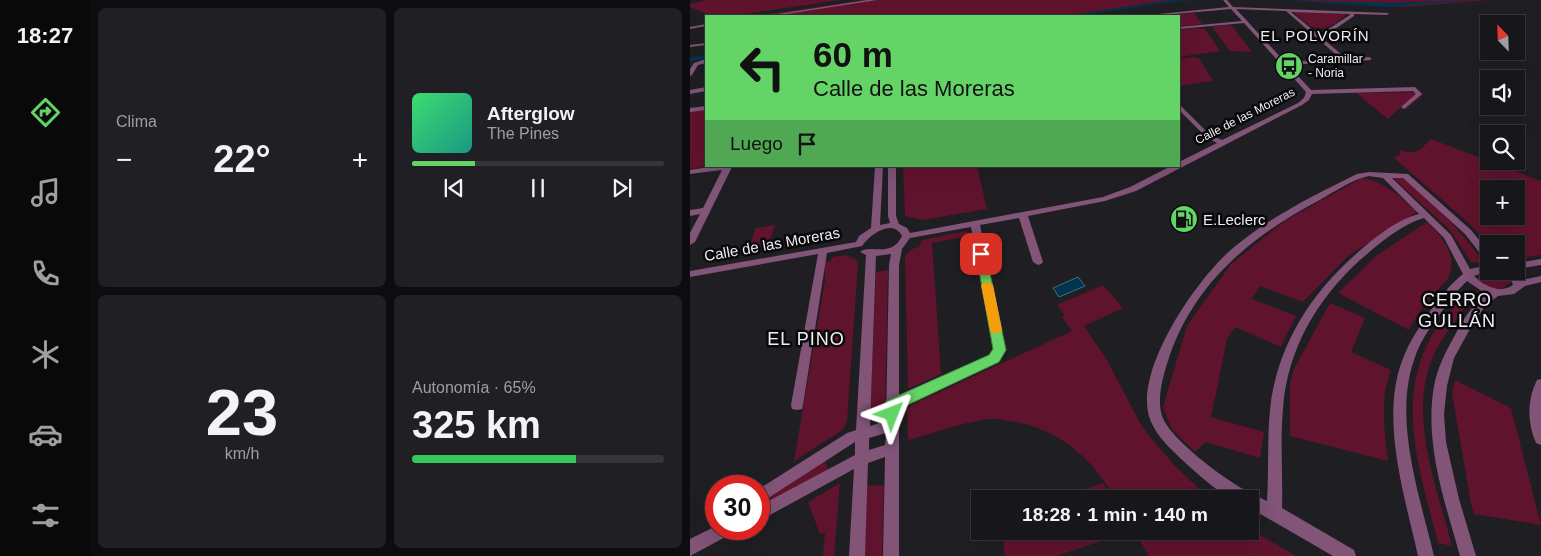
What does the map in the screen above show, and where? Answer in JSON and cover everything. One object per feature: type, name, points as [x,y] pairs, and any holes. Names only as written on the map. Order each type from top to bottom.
[{"type":"street","points":[[774,15],[875,0]]},
{"type":"street","points":[[1225,0],[1309,92]]},
{"type":"street","points":[[1152,15],[1232,8],[1387,14]]},
{"type":"street","points":[[1286,9],[1345,60]]},
{"type":"street","points":[[1319,38],[1352,14],[1351,12]]},
{"type":"street","points":[[1180,28],[1244,22]]},
{"type":"street","points":[[690,28],[705,25]]},
{"type":"street","points":[[1311,30],[1328,32]]},
{"type":"street","points":[[690,46],[705,44]]},
{"type":"street","points":[[1284,64],[1369,59]]},
{"type":"street","points":[[690,74],[696,64],[705,61]]},
{"type":"street","points":[[690,92],[705,89]]},
{"type":"street","name":"Calle de las Moreras","points":[[1180,165],[1300,104],[1307,99],[1309,92],[1416,89],[1419,94],[1404,107]]},
{"type":"street","points":[[690,110],[705,108]]},
{"type":"street","points":[[1180,108],[1208,136],[1222,143]]},
{"type":"street","points":[[690,172],[728,167]]},
{"type":"street","points":[[690,242],[728,167]]},
{"type":"street","points":[[875,229],[879,167]]},
{"type":"street","points":[[892,167],[892,216],[895,226]]},
{"type":"street","name":"Calle de las Moreras","points":[[907,236],[1106,199],[1133,189],[1176,167]]},
{"type":"street","points":[[1233,490],[1207,472],[1165,434],[1155,417],[1153,399],[1157,380],[1178,323],[1206,282],[1223,262],[1281,218],[1360,176],[1369,174],[1405,176],[1468,232],[1480,247]]},
{"type":"street","points":[[1384,176],[1448,237],[1471,280],[1477,285],[1495,293],[1509,292],[1518,285],[1541,279]]},
{"type":"street","points":[[690,213],[706,210]]},
{"type":"street","points":[[1023,214],[1038,262]]},
{"type":"street","points":[[1274,512],[1278,392],[1288,360],[1309,313],[1321,294],[1371,246],[1417,216],[1427,215]]},
{"type":"street","points":[[892,405],[994,358],[1000,350],[975,223]]},
{"type":"street","points":[[895,226],[904,229],[907,236],[904,242],[897,248],[871,253],[860,248],[859,244],[864,236],[875,229],[895,226]]},
{"type":"street","name":"Calle de las Moreras","points":[[690,274],[859,244]]},
{"type":"street","points":[[891,556],[894,265],[897,248]]},
{"type":"street","points":[[797,405],[823,250]]},
{"type":"street","points":[[857,556],[872,268],[871,253]]},
{"type":"street","points":[[1525,265],[1541,262]]},
{"type":"street","points":[[1426,556],[1399,416],[1405,368],[1423,328],[1456,286],[1469,274],[1480,268]]},
{"type":"street","points":[[1517,280],[1518,285]]},
{"type":"street","points":[[1468,556],[1441,456],[1437,396],[1444,367],[1453,345],[1480,306],[1495,293]]},
{"type":"street","points":[[1541,384],[1538,388],[1535,419],[1541,439]]},
{"type":"street","points":[[770,490],[829,451],[862,433],[892,424]]},
{"type":"street","points":[[770,508],[861,459],[891,448]]},
{"type":"street","points":[[1259,504],[1348,556]]},
{"type":"street","points":[[690,548],[705,538]]},
{"type":"shaded area","points":[[707,0],[841,0],[738,15],[709,15],[690,7],[690,4]]},
{"type":"shaded area","points":[[865,0],[1172,0],[1071,15],[760,15]]},
{"type":"shaded area","points":[[1293,0],[1488,0],[1405,7]]},
{"type":"shaded area","points":[[1294,12],[1346,15],[1331,26],[1319,28],[1308,24]]},
{"type":"shaded area","points":[[1194,13],[1202,24],[1180,27],[1180,15],[1169,15]]},
{"type":"shaded area","points":[[1232,26],[1252,52],[1230,51],[1212,27]]},
{"type":"shaded area","points":[[1205,29],[1220,51],[1180,57],[1180,30]]},
{"type":"shaded area","points":[[1199,58],[1213,81],[1180,86],[1180,59]]},
{"type":"shaded area","points":[[1409,92],[1424,94],[1406,109],[1401,107],[1388,119],[1356,93]]},
{"type":"shaded area","points":[[705,110],[705,167],[690,169],[690,111]]},
{"type":"shaded area","points":[[1431,139],[1480,158],[1480,170],[1512,170],[1541,181],[1541,255],[1525,258],[1525,235],[1480,236],[1470,224],[1394,158],[1401,154],[1398,150],[1413,152],[1419,150]]},
{"type":"shaded area","points":[[903,167],[977,167],[987,209],[923,220],[905,216]]},
{"type":"shaded area","points":[[1392,177],[1402,177],[1436,207],[1466,239],[1480,258],[1480,263],[1471,262],[1450,230]]},
{"type":"shaded area","points":[[1362,178],[1370,179],[1385,186],[1417,212],[1348,256],[1303,302],[1260,286],[1252,299],[1296,316],[1281,347],[1235,327],[1227,339],[1211,417],[1264,432],[1260,458],[1206,442],[1195,452],[1171,428],[1163,407],[1187,326],[1231,264],[1286,220]]},
{"type":"shaded area","points":[[1427,222],[1448,248],[1451,264],[1450,272],[1447,280],[1424,305],[1409,330],[1338,293],[1376,256]]},
{"type":"shaded area","points":[[775,225],[769,244],[749,247],[756,228]]},
{"type":"shaded area","points":[[966,231],[968,236],[932,243],[941,374],[908,389],[905,256],[912,249],[919,247],[922,240]]},
{"type":"shaded area","points":[[846,255],[857,260],[858,263],[847,421],[844,428],[838,433],[794,461],[825,280],[825,262],[831,261],[832,257]]},
{"type":"shaded area","points":[[888,270],[885,411],[870,415],[876,272]]},
{"type":"shaded area","points":[[1480,274],[1480,280],[1510,280],[1510,283],[1497,289],[1485,285],[1477,279]]},
{"type":"shaded area","points":[[1103,285],[1123,308],[1084,326],[1107,360],[1147,433],[1174,465],[1200,490],[1110,490],[1096,470],[1071,447],[1042,430],[1026,424],[1009,421],[995,419],[980,420],[908,440],[907,407],[1072,331],[1062,317],[1065,316],[1057,305]]},
{"type":"shaded area","points":[[1461,299],[1469,303],[1446,333],[1432,358],[1424,389],[1423,412],[1428,458],[1452,546],[1438,543],[1414,439],[1413,412],[1415,386],[1421,360],[1435,330]]},
{"type":"shaded area","points":[[1330,303],[1365,318],[1351,352],[1391,370],[1384,403],[1384,427],[1388,461],[1290,436],[1290,384],[1294,369]]},
{"type":"shaded area","points":[[1455,380],[1511,408],[1541,525],[1474,514],[1452,393]]},
{"type":"shaded area","points":[[825,460],[828,470],[770,502],[770,495]]},
{"type":"shaded area","points":[[840,483],[834,556],[823,556],[825,532],[820,534],[808,502]]},
{"type":"shaded area","points":[[1104,483],[1106,490],[1082,490]]},
{"type":"shaded area","points":[[884,485],[882,556],[864,556],[866,486]]},
{"type":"shaded area","points":[[1259,534],[1296,556],[1149,556],[1139,540],[1259,540]]},
{"type":"shaded area","points":[[1003,540],[1105,540],[1056,556],[1005,556]]},
{"type":"water","points":[[1078,277],[1085,286],[1059,297],[1053,288]]},
{"type":"waterway","points":[[1077,15],[1163,2],[1199,0]]},
{"type":"waterway","points":[[1280,0],[1388,5],[1474,0]]},
{"type":"waterway","points":[[690,59],[705,57]]},
{"type":"slow traffic","points":[[987,285],[996,330]]},
{"type":"place","name":"Caramillar - Noria","points":[[1289,66]]},
{"type":"place","name":"E.Leclerc","points":[[1184,219]]},
{"type":"district","name":"EL POLVORÍN","points":[[1315,35]]},
{"type":"district","name":"CERRO GULLÁN","points":[[1457,310]]},
{"type":"district","name":"EL PINO","points":[[806,339]]},
{"type":"route","points":[[892,414],[892,405],[994,358],[1000,350],[981,254]]}]
